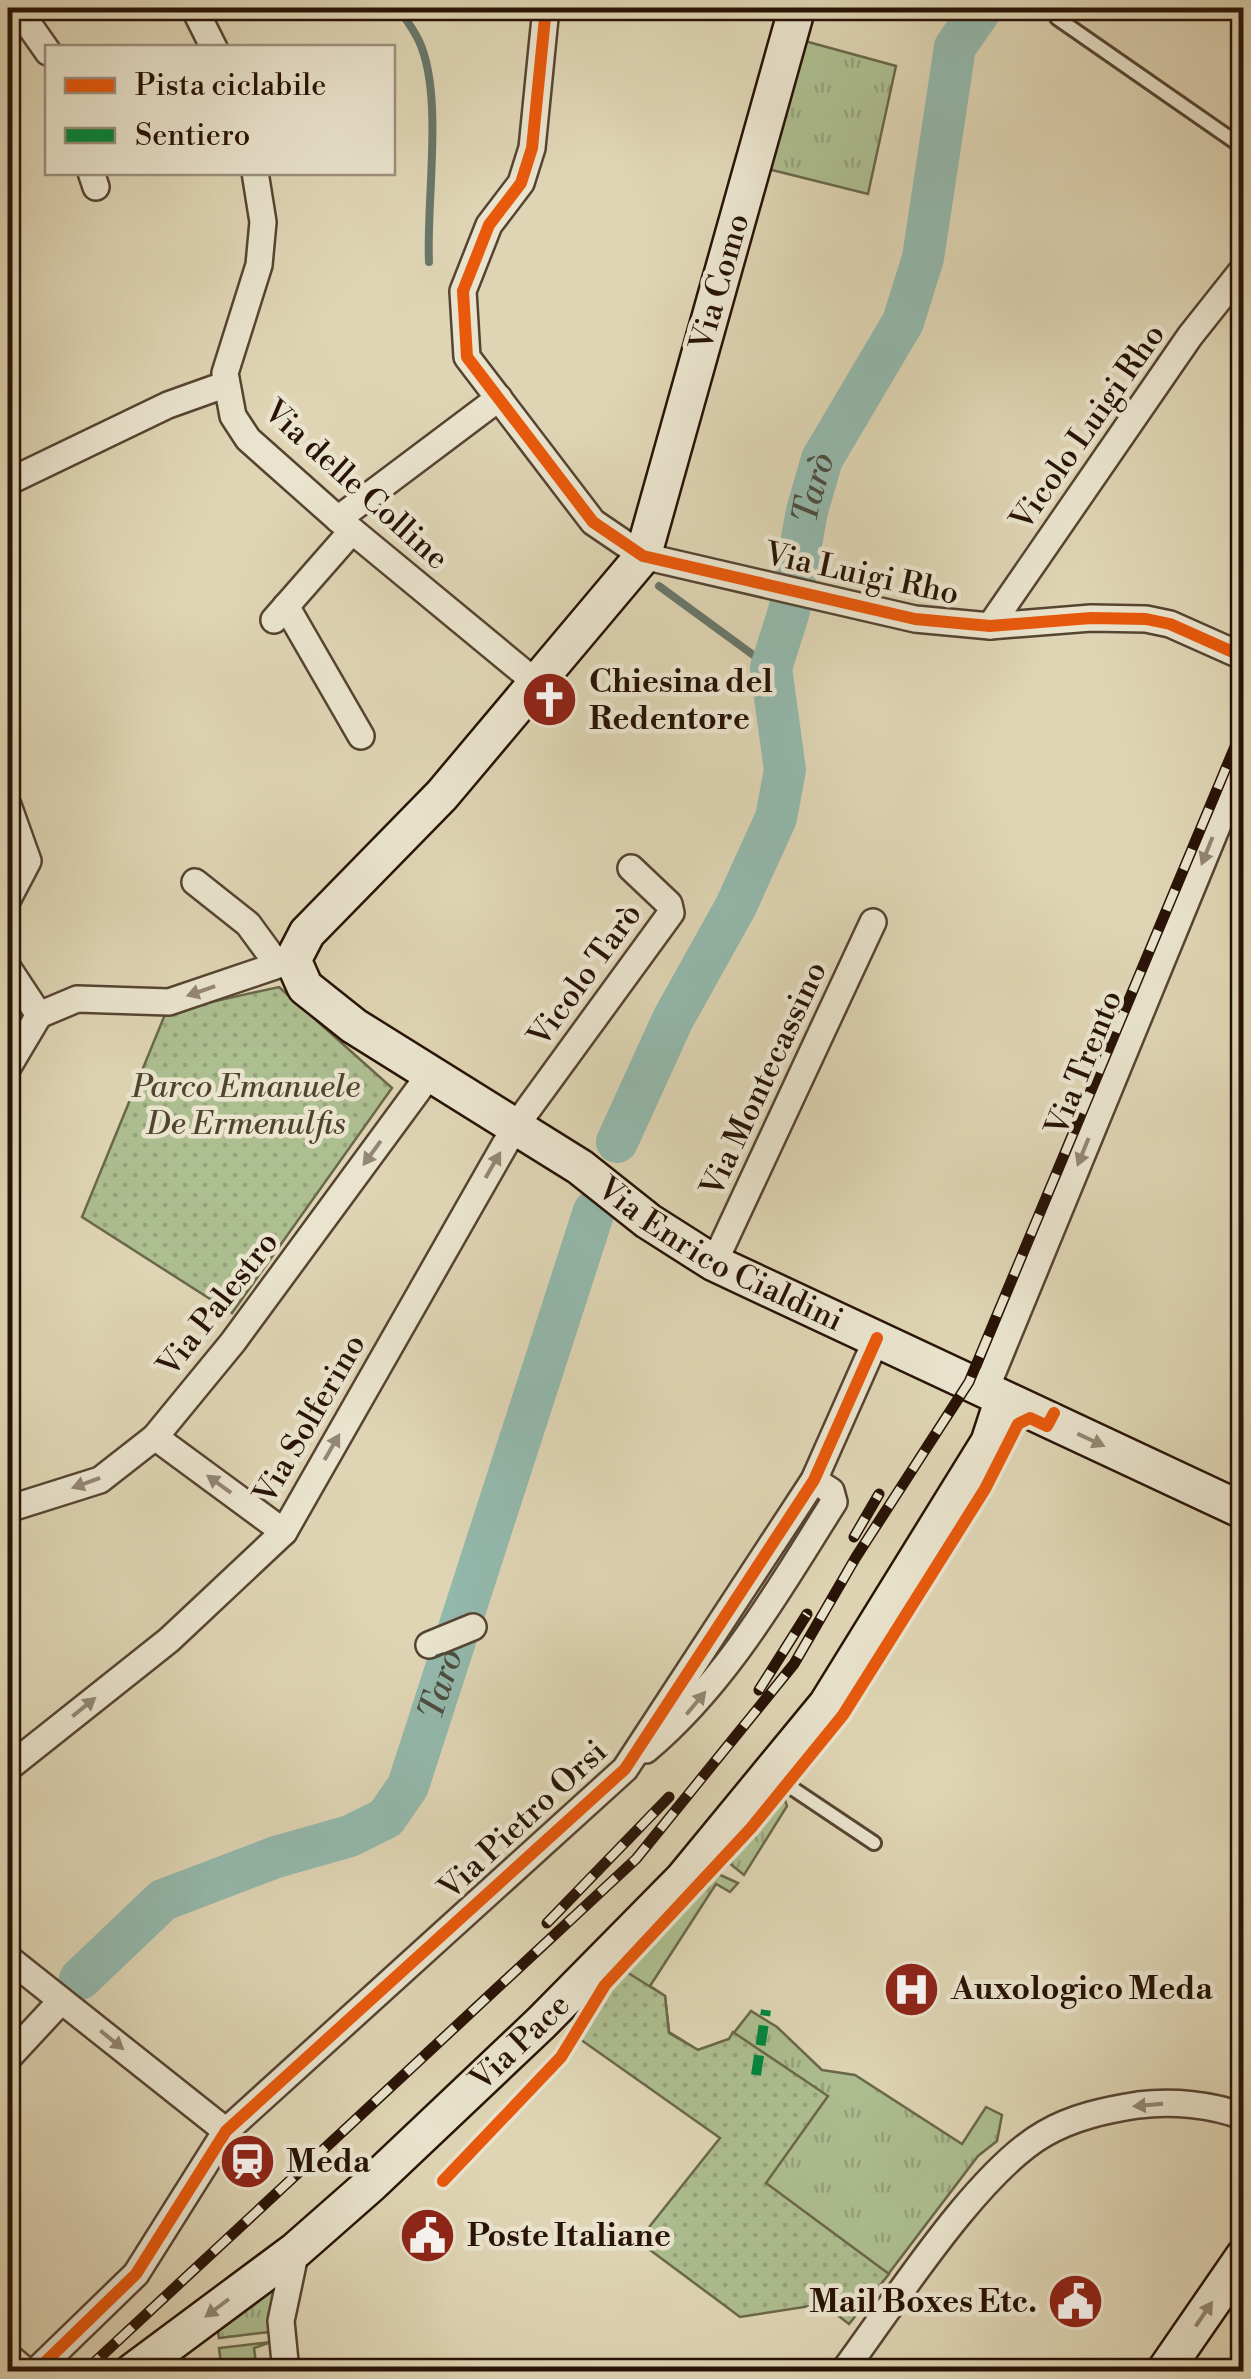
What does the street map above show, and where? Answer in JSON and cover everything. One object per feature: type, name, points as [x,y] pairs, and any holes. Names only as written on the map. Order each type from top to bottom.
[{"type":"street","points":[[17,8],[45,48]]},
{"type":"street","points":[[194,8],[212,45]]},
{"type":"street","points":[[8,1067],[39,1015],[77,1000],[169,1002],[286,962],[339,897],[442,795],[643,556],[593,522],[467,357],[462,291],[489,225],[521,183],[532,148],[546,8]]},
{"type":"street","name":"Via Como","points":[[643,556],[797,8]]},
{"type":"street","name":"Via delle Colline","points":[[255,175],[263,222],[259,264],[229,348],[224,386],[233,416],[248,439],[345,525],[538,685]]},
{"type":"street","name":"Vicolo Luigi Rho","points":[[990,626],[1190,336],[1244,268]]},
{"type":"street","points":[[8,482],[168,405],[224,386]]},
{"type":"street","points":[[361,736],[280,613],[345,525],[499,398]]},
{"type":"street","name":"Via Luigi Rho","points":[[643,556],[915,619],[990,626],[1091,618],[1170,624],[1244,658]]},
{"type":"street","points":[[1019,586],[1061,621]]},
{"type":"street","name":"Via Trento","points":[[994,1395],[1244,761]]},
{"type":"street","points":[[8,805],[28,861],[8,898]]},
{"type":"street","name":"Vicolo Tarò","points":[[515,1127],[671,913],[669,904],[631,868]]},
{"type":"street","points":[[196,882],[248,924],[286,962]]},
{"type":"street","name":"Via Montecassino","points":[[714,1263],[873,922]]},
{"type":"street","name":"Via Enrico Cialdini","points":[[286,962],[305,986],[354,1026],[580,1167],[648,1221],[714,1263],[1244,1511]]},
{"type":"street","points":[[8,968],[39,1015]]},
{"type":"street","name":"Via Palestro","points":[[8,1509],[100,1480],[154,1437],[233,1342],[430,1074]]},
{"type":"street","name":"Via Solferino","points":[[8,1768],[168,1640],[284,1532],[515,1127]]},
{"type":"street","name":"Via Pietro Orsi","points":[[35,2372],[136,2274],[226,2132],[624,1769],[823,1485],[876,1338]]},
{"type":"street","name":"Via Pace","points":[[132,2372],[296,2250],[540,2023],[683,1878],[828,1704],[990,1442],[994,1395]]},
{"type":"street","points":[[154,1437],[284,1532]]},
{"type":"street","points":[[428,1645],[473,1627]]},
{"type":"street","points":[[8,1958],[226,2132]]},
{"type":"street","points":[[8,2058],[61,2001]]},
{"type":"street","points":[[843,2372],[977,2195],[1013,2156],[1042,2134],[1096,2113],[1157,2103],[1226,2110],[1244,2117]]},
{"type":"street","points":[[286,2372],[281,2321],[296,2250]]},
{"type":"street","points":[[1164,2372],[1244,2256]]},
{"type":"street","points":[[8,2356],[27,2372]]},
{"type":"lane","points":[[1057,18],[1244,148]]},
{"type":"lane","points":[[772,1774],[874,1843]]},
{"type":"green space","points":[[801,40],[896,66],[868,194],[768,169]]},
{"type":"green space","name":"Parco Emanuele De Ermenulfis","points":[[279,987],[392,1088],[232,1313],[82,1217],[166,1012]]},
{"type":"green space","points":[[784,1797],[787,1806],[744,1875],[728,1862]]},
{"type":"green space","points":[[718,1874],[738,1883],[730,1892],[716,1884],[650,1986],[665,1996],[669,2032],[698,2050],[729,2039],[751,2011],[777,2027],[822,2070],[855,2075],[962,2144],[986,2107],[1002,2115],[997,2141],[978,2156],[883,2281],[773,2250],[705,2068],[615,1982]]},
{"type":"green space","points":[[625,1971],[665,1996],[669,2033],[698,2050],[729,2039],[733,2032],[828,2096],[766,2183],[889,2274],[849,2324],[823,2304],[740,2317],[638,2241],[720,2138],[577,2037]]},
{"type":"green space","points":[[276,2288],[269,2332],[219,2338],[218,2331]]},
{"type":"green space","points":[[271,2342],[254,2348],[257,2371],[222,2371],[219,2348]]},
{"type":"waterway","points":[[398,8],[419,41],[431,90],[429,262]]},
{"type":"waterway","name":"Tarò","points":[[617,1142],[673,1019],[736,906],[776,818],[785,770],[771,668],[789,611],[807,511],[822,459],[903,322],[923,258],[955,47],[982,8]]},
{"type":"waterway","points":[[659,586],[771,668]]},
{"type":"waterway","name":"Tarò","points":[[80,1979],[163,1900],[276,1857],[350,1836],[386,1818],[408,1786],[594,1211]]},
{"type":"railway","points":[[84,2372],[636,1859],[794,1664],[856,1557],[969,1382],[1244,725]]},
{"type":"railway","points":[[854,1537],[879,1494]]},
{"type":"railway","points":[[759,1690],[807,1614]]},
{"type":"railway","points":[[547,1923],[669,1797]]},
{"type":"marked path","points":[[756,2075],[766,2010]]},
{"type":"cycle path","points":[[546,8],[532,148],[521,183],[489,225],[463,291],[467,357],[593,522],[643,556],[915,619],[990,626],[1091,618],[1146,619],[1170,624],[1244,657]]},
{"type":"cycle path","points":[[35,2372],[136,2274],[226,2131],[625,1769],[814,1480],[877,1338]]},
{"type":"cycle path","points":[[443,2181],[561,2057],[605,1985],[751,1828],[843,1715],[985,1489],[1018,1424],[1030,1418],[1047,1426],[1054,1413]]},
{"type":"place","name":"Chiesina del Redentore","points":[[550,700]]},
{"type":"place","name":"Auxologico Meda","points":[[912,1989]]},
{"type":"place","name":"Meda","points":[[247,2162]]},
{"type":"place","name":"Poste Italiane","points":[[428,2236]]},
{"type":"place","name":"Mail Boxes Etc.","points":[[1076,2302]]}]
